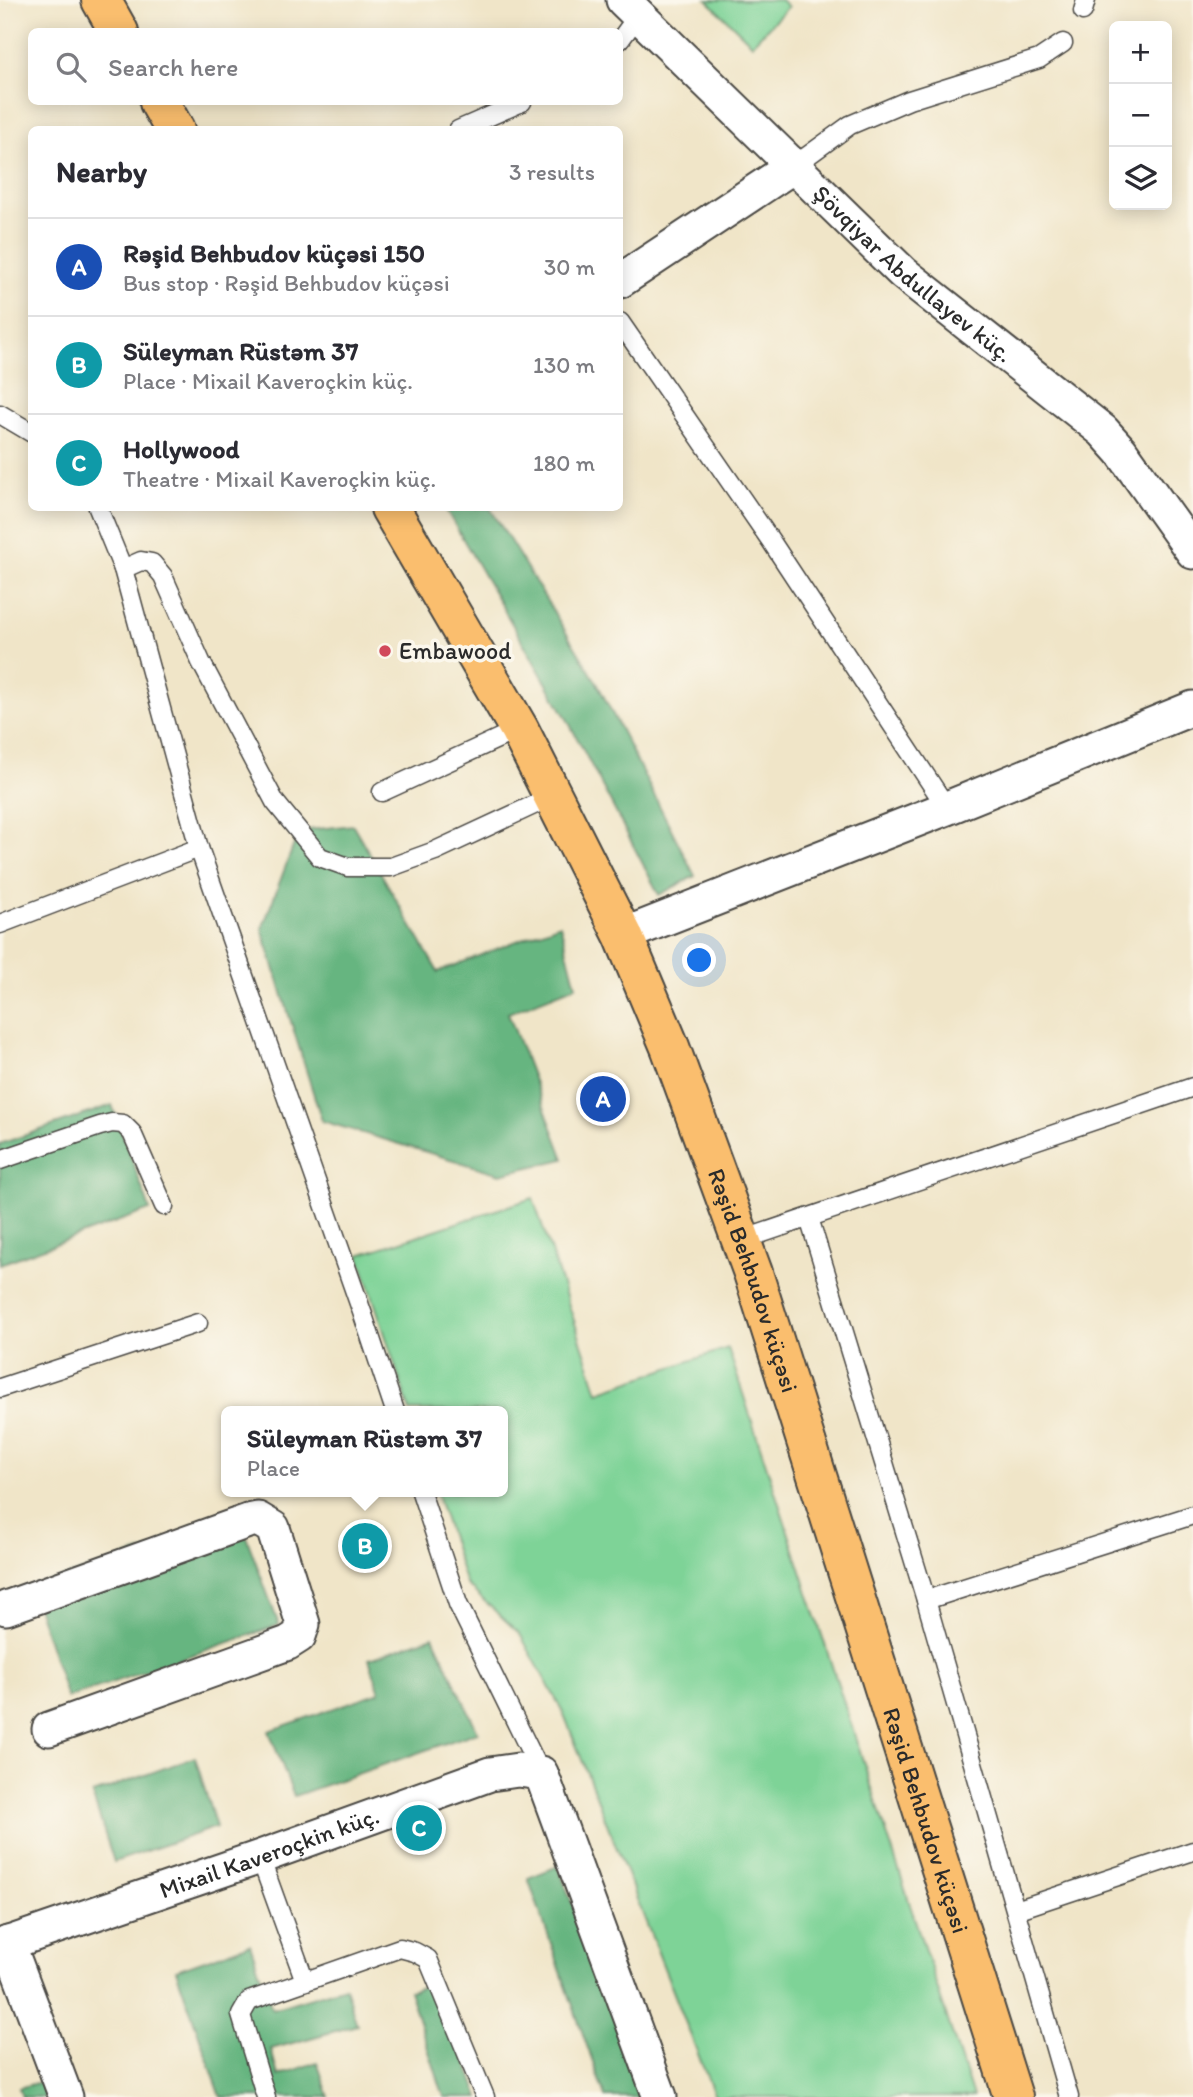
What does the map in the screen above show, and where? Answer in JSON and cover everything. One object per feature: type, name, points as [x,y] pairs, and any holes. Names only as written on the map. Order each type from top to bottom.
[{"type":"main road","points":[[102,0],[117,28]]},
{"type":"main road","points":[[161,105],[173,126]]},
{"type":"main road","name":"Rəşid Behbudov küçəsi","points":[[392,511],[519,729],[622,935],[670,1047],[742,1240],[1013,2097]]},
{"type":"street","name":"Şövqiyar Abdullayev küç.","points":[[631,7],[923,291],[1103,431],[1121,451],[1193,552]]},
{"type":"street","points":[[623,279],[795,165]]},
{"type":"street","points":[[622,935],[1193,708]]},
{"type":"street","points":[[6,1608],[248,1521],[258,1519],[273,1528],[303,1624],[299,1636],[288,1643],[49,1729]]},
{"type":"street","name":"Mixail Kaveroçkin küç.","points":[[4,1945],[490,1774],[518,1770],[541,1773]]},
{"type":"street","points":[[541,1773],[660,2097]]},
{"type":"street","points":[[4,1945],[66,2097]]},
{"type":"lane","points":[[623,31],[631,7]]},
{"type":"lane","points":[[795,165],[850,125],[909,100],[1039,59],[1063,43]]},
{"type":"lane","points":[[467,126],[515,105]]},
{"type":"lane","points":[[623,326],[771,541],[947,808]]},
{"type":"lane","points":[[0,414],[28,431]]},
{"type":"lane","points":[[99,511],[123,569],[199,848],[393,1406]]},
{"type":"lane","points":[[123,569],[141,561],[152,563],[163,576],[201,662],[275,802],[320,857],[348,867],[391,867],[553,796]]},
{"type":"lane","points":[[382,792],[519,729]]},
{"type":"lane","points":[[0,924],[199,848]]},
{"type":"lane","points":[[742,1240],[1193,1087]]},
{"type":"lane","points":[[0,1160],[100,1126],[123,1124],[132,1133],[164,1206]]},
{"type":"lane","points":[[808,1218],[926,1600],[1069,2097]]},
{"type":"lane","points":[[0,1388],[198,1323]]},
{"type":"lane","points":[[423,1497],[458,1604],[541,1773]]},
{"type":"lane","points":[[926,1600],[1193,1515]]},
{"type":"lane","points":[[1016,1910],[1193,1852]]},
{"type":"lane","points":[[260,1857],[305,1981]]},
{"type":"lane","points":[[266,2097],[241,2015],[249,2001],[400,1948],[428,1959],[485,2097]]},
{"type":"green space","points":[[707,0],[781,0],[788,7],[752,44]]},
{"type":"green space","points":[[447,511],[492,511],[597,683],[695,876],[659,895],[566,717]]},
{"type":"green space","points":[[353,825],[438,972],[560,924],[576,986],[508,1013],[564,1159],[500,1174],[322,1121],[262,929],[299,831]]},
{"type":"green space","points":[[112,1105],[150,1210],[0,1264],[0,1144]]},
{"type":"green space","points":[[533,1198],[598,1392],[728,1348],[973,2097],[715,2097],[563,1712],[520,1634],[466,1584],[438,1497],[508,1497],[508,1406],[408,1406],[359,1255]]},
{"type":"green space","points":[[240,1520],[279,1625],[67,1698],[31,1588]]},
{"type":"green space","points":[[433,1636],[478,1732],[294,1796],[269,1731],[380,1692],[369,1659]]},
{"type":"green space","points":[[195,1757],[216,1827],[114,1862],[92,1794]]},
{"type":"green space","points":[[558,1866],[644,2097],[605,2097],[528,1878]]},
{"type":"green space","points":[[250,1944],[272,2009],[345,1987],[357,2025],[271,2049],[278,2076],[317,2062],[329,2097],[221,2097],[176,1970]]},
{"type":"green space","points":[[436,1983],[480,2097],[444,2097],[409,1991]]},
{"type":"green space","points":[[43,2081],[49,2097],[22,2097],[19,2088]]},
{"type":"place","name":"Embawood","points":[[385,651]]},
{"type":"place","name":"Rəşid Behbudov küçəsi 150","points":[[603,1099]]},
{"type":"place","name":"Süleyman Rüstəm 37","points":[[365,1546]]},
{"type":"place","name":"Hollywood","points":[[419,1828]]}]
